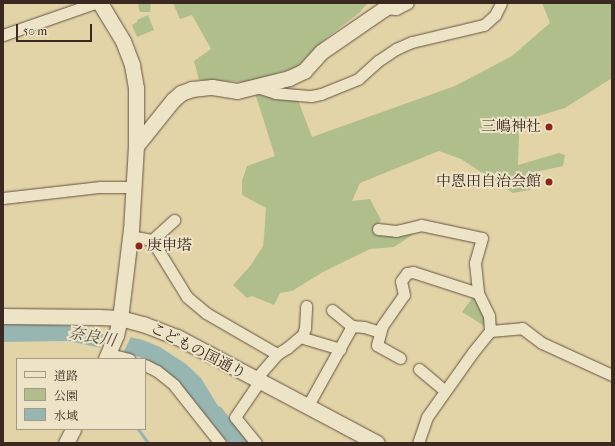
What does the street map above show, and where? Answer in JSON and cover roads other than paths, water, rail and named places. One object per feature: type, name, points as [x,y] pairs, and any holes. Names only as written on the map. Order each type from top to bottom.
[{"type":"street","points":[[3,34],[95,3]]},
{"type":"street","points":[[100,3],[123,41],[132,65],[136,88],[136,146],[130,236],[119,325],[108,355],[124,358]]},
{"type":"street","points":[[136,146],[173,100],[181,93],[192,89],[212,87],[237,91],[289,78],[304,71],[321,52],[386,6],[396,9],[408,3]]},
{"type":"street","points":[[257,87],[275,93],[311,96],[321,94],[358,79],[378,61],[396,48],[412,42],[484,25],[495,15],[501,3]]},
{"type":"street","points":[[3,198],[100,186],[134,187]]},
{"type":"street","points":[[152,240],[174,220]]},
{"type":"street","points":[[378,229],[396,231],[421,225],[482,238],[475,264],[478,292],[489,316],[490,331],[427,417],[418,443]]},
{"type":"street","points":[[130,236],[152,240],[187,297],[206,313],[277,354]]},
{"type":"street","points":[[400,358],[378,345],[382,326],[404,295],[401,281],[407,273],[413,272],[478,292]]},
{"type":"street","points":[[256,443],[235,417],[259,382],[259,375],[277,354],[302,337],[305,328],[306,306]]},
{"type":"street","points":[[332,310],[352,326],[364,327],[380,332]]},
{"type":"street","name":"こどもの国通り","points":[[3,316],[119,325],[143,324],[177,337],[307,407],[360,440],[377,443]]},
{"type":"street","points":[[307,407],[352,326]]},
{"type":"street","points":[[490,331],[522,328],[542,343],[565,355],[612,375]]},
{"type":"street","points":[[302,337],[340,349]]},
{"type":"street","points":[[146,366],[174,385],[220,443]]},
{"type":"street","points":[[419,369],[445,391]]},
{"type":"street","points":[[66,443],[72,430]]},
{"type":"water","name":"奈良川","points":[[3,323],[76,326],[84,327],[99,334],[125,336],[143,340],[160,347],[186,364],[201,378],[218,406],[221,407],[249,443],[228,443],[174,377],[146,360],[146,358],[68,341],[3,342]]},
{"type":"waterway","points":[[139,430],[148,443]]},
{"type":"place","name":"三嶋神社","points":[[549,127]]},
{"type":"place","name":"中恩田自治会館","points":[[549,182]]},
{"type":"place","name":"庚申塔","points":[[139,246]]}]
